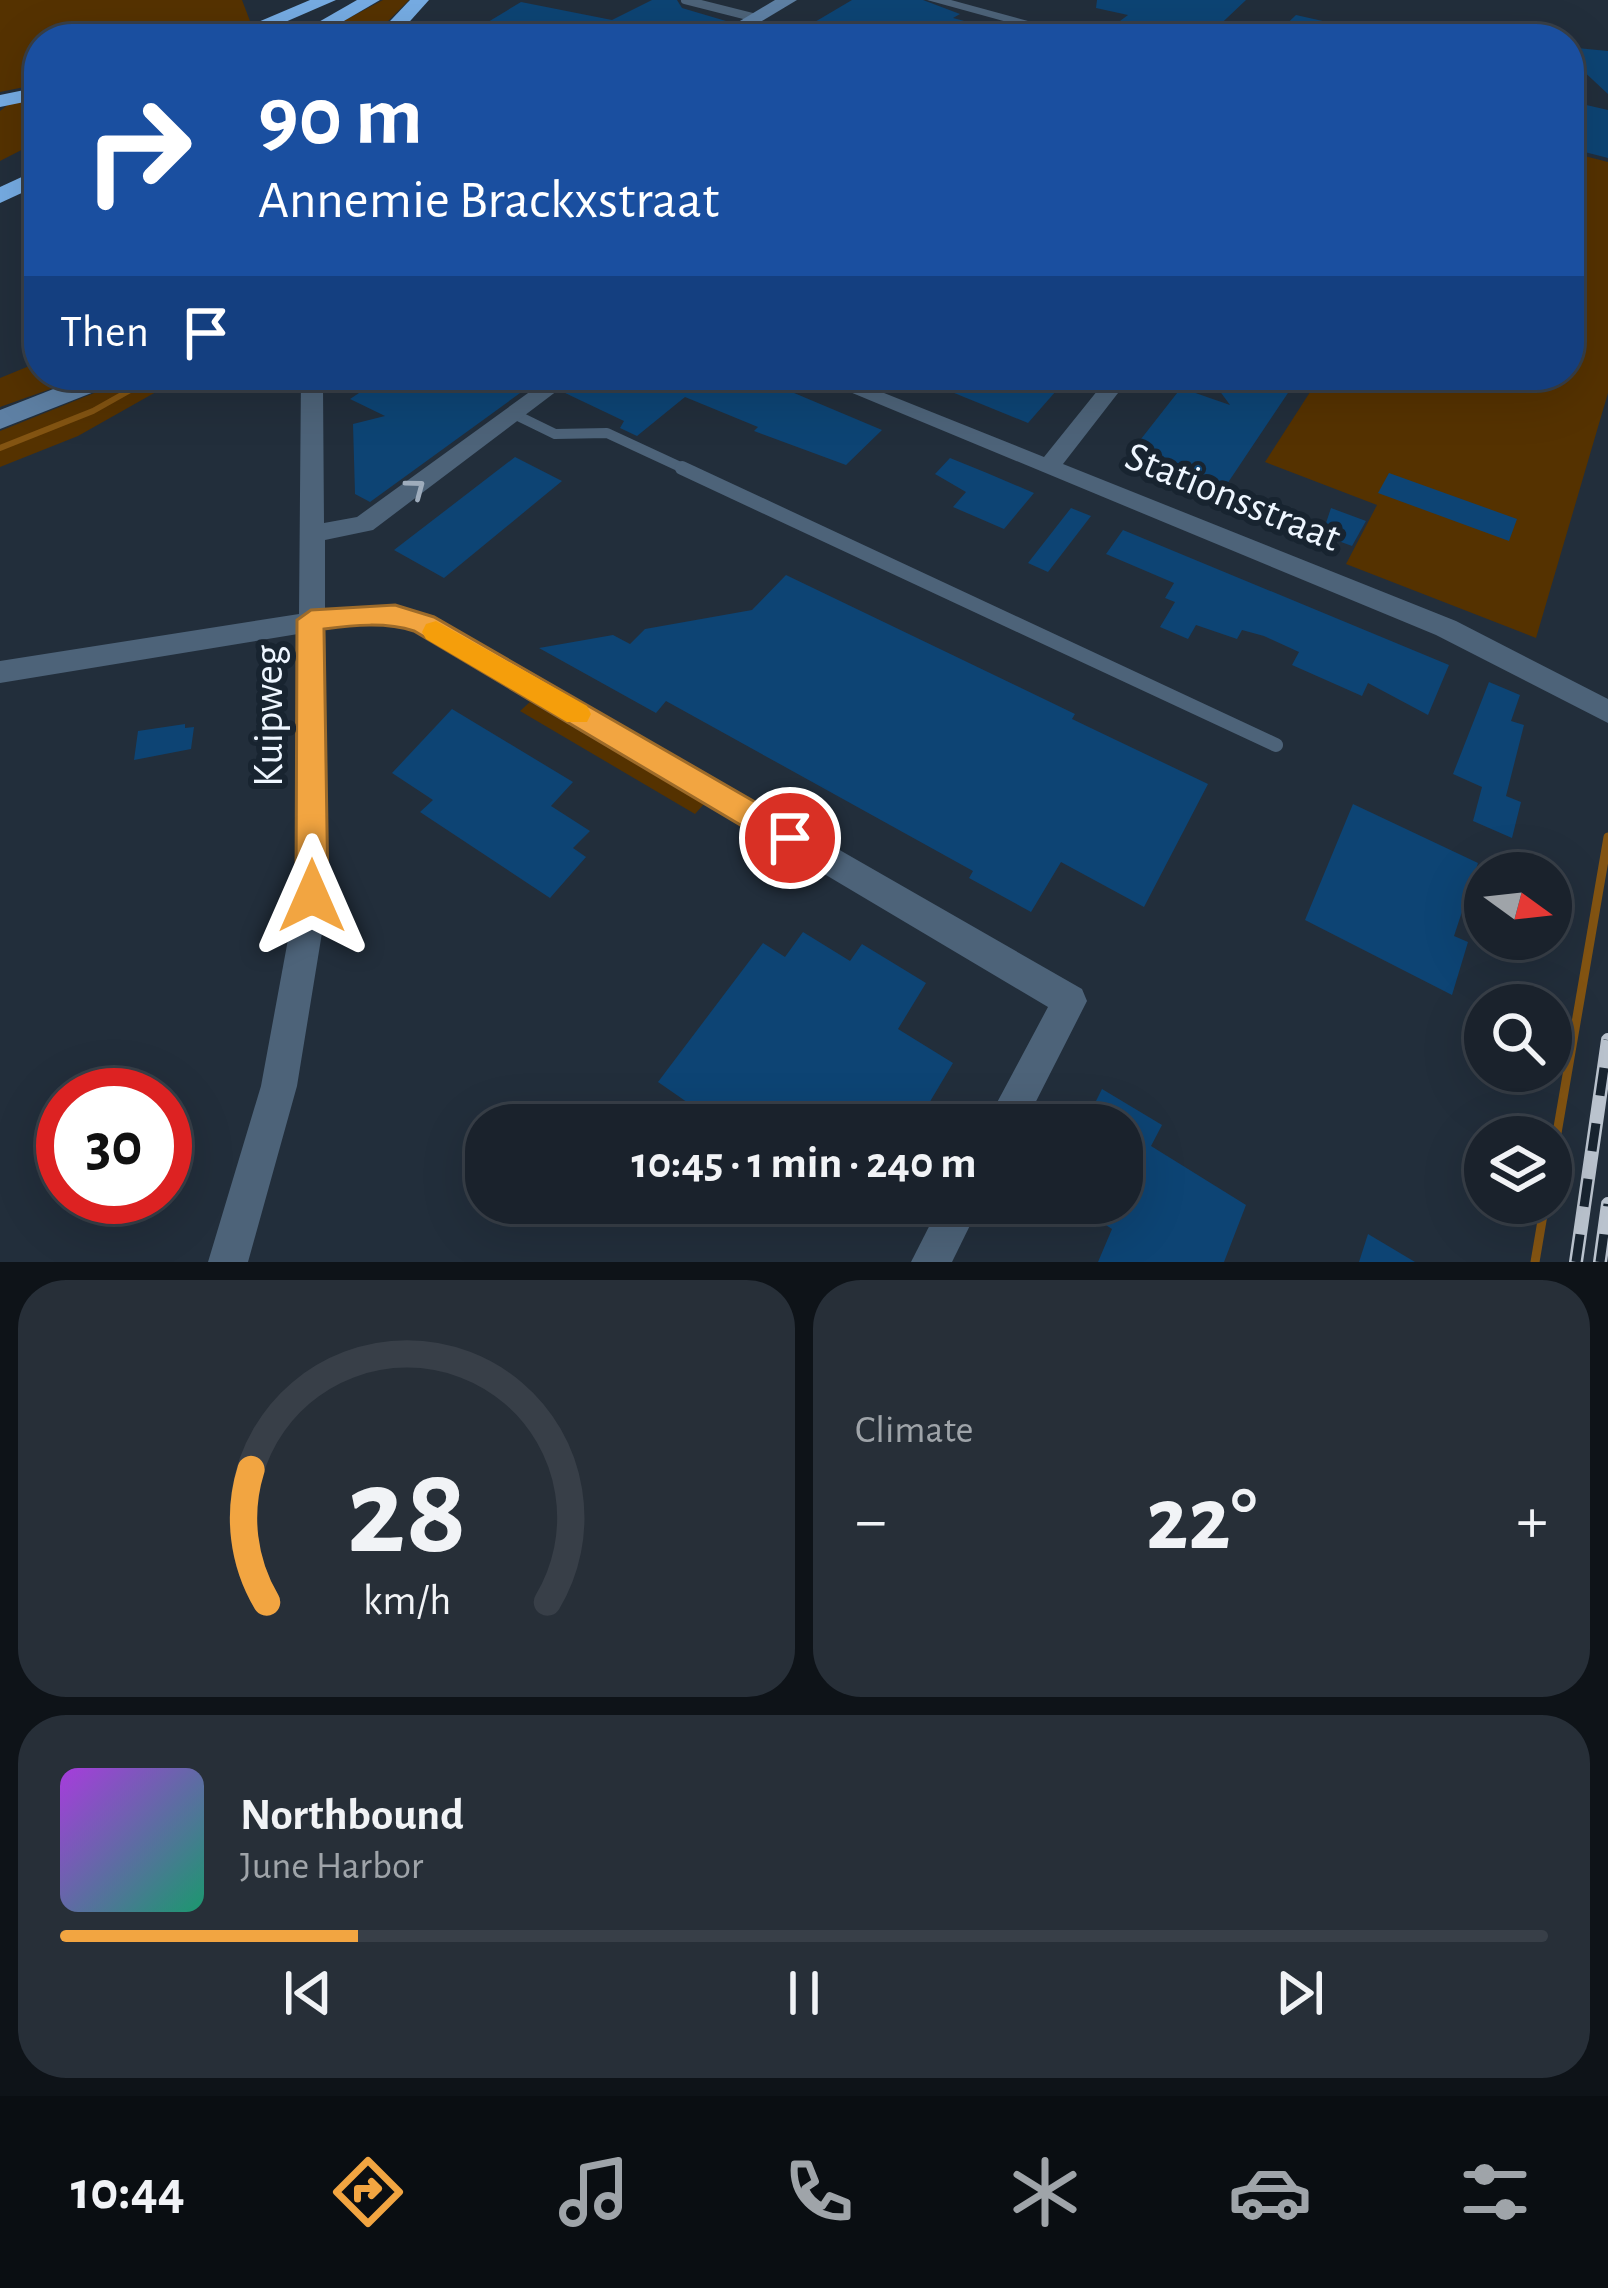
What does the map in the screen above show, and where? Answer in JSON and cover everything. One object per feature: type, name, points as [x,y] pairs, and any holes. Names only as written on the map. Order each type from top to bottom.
[{"type":"highway","points":[[266,24],[326,0]]},
{"type":"highway","points":[[293,24],[340,0]]},
{"type":"highway","points":[[326,24],[371,0]]},
{"type":"highway","points":[[396,24],[419,0]]},
{"type":"main road","points":[[745,24],[788,0]]},
{"type":"main road","points":[[0,420],[75,390]]},
{"type":"street","points":[[934,0],[1029,24]]},
{"type":"street","name":"Kuipweg","points":[[228,1262],[279,1086],[312,896],[312,390]]},
{"type":"street","points":[[311,534],[364,524],[547,390]]},
{"type":"street","name":"Stationsstraat","points":[[857,390],[1446,628],[1608,712]]},
{"type":"street","points":[[1047,467],[1109,390]]},
{"type":"street","points":[[0,672],[311,620],[368,614],[395,615],[424,624],[1070,1001],[1015,1104]]},
{"type":"street","points":[[931,1262],[951,1224]]},
{"type":"lane","points":[[685,0],[755,18]]},
{"type":"lane","points":[[514,414],[555,434],[608,433],[1276,745]]},
{"type":"shaded area","points":[[0,0],[242,0],[250,21],[24,24],[24,87],[0,92]]},
{"type":"shaded area","points":[[383,0],[409,0],[385,24],[338,24]]},
{"type":"shaded area","points":[[24,101],[24,149],[0,161],[0,111]]},
{"type":"shaded area","points":[[1584,156],[1608,162],[1608,393],[1536,638],[1346,564],[1377,505],[1265,462],[1311,390],[1584,390]]},
{"type":"shaded area","points":[[24,368],[24,390],[48,390],[0,407],[0,378]]},
{"type":"shaded area","points":[[102,390],[159,390],[78,436],[0,467],[0,431]]},
{"type":"shaded area","points":[[530,702],[704,804],[695,814],[520,711]]},
{"type":"building","points":[[652,0],[677,0],[682,8],[726,21],[485,24],[521,2],[612,20]]},
{"type":"building","points":[[852,0],[923,0],[960,14],[953,18],[976,24],[811,24]]},
{"type":"building","points":[[1097,0],[1246,0],[1221,24],[1132,24],[1120,21],[1128,15],[1096,8]]},
{"type":"building","points":[[1296,15],[1336,24],[1287,24]]},
{"type":"building","points":[[1584,49],[1608,51],[1608,94],[1584,72]]},
{"type":"building","points":[[1584,104],[1608,110],[1608,158],[1584,152]]},
{"type":"building","points":[[364,390],[524,390],[370,502],[355,494],[353,424],[385,416],[350,399]]},
{"type":"building","points":[[787,390],[882,430],[846,465],[754,431],[758,427],[685,397],[637,436],[620,428],[624,421],[563,392]]},
{"type":"building","points":[[947,390],[1057,390],[1028,423]]},
{"type":"building","points":[[1179,390],[1230,405],[1219,390],[1290,390],[1217,499],[1123,462]]},
{"type":"building","points":[[515,457],[562,481],[444,578],[394,550]]},
{"type":"building","points":[[950,458],[1034,493],[1004,529],[953,507],[966,492],[935,474]]},
{"type":"building","points":[[1389,473],[1517,519],[1509,541],[1378,493]]},
{"type":"building","points":[[1071,508],[1091,516],[1048,572],[1028,563]]},
{"type":"building","points":[[1331,508],[1366,521],[1352,546],[1322,535]]},
{"type":"building","points":[[1123,530],[1449,665],[1428,715],[1368,683],[1362,696],[1292,665],[1299,652],[1264,636],[1242,630],[1237,639],[1196,625],[1188,639],[1160,627],[1175,602],[1165,598],[1174,583],[1106,554]]},
{"type":"building","points":[[786,575],[1075,714],[1072,719],[1208,784],[1144,907],[1061,862],[1031,912],[969,878],[973,871],[666,701],[656,713],[539,648],[613,635],[630,644],[645,629],[752,610]]},
{"type":"building","points":[[1489,682],[1520,695],[1511,721],[1524,725],[1506,796],[1521,802],[1512,838],[1473,821],[1482,787],[1453,774]]},
{"type":"building","points":[[452,709],[573,782],[551,806],[590,831],[573,848],[586,857],[550,898],[420,812],[433,800],[392,773]]},
{"type":"building","points":[[185,724],[185,728],[194,727],[191,749],[134,760],[138,731]]},
{"type":"building","points":[[1353,804],[1464,856],[1464,906],[1454,936],[1464,940],[1464,955],[1452,995],[1305,920]]},
{"type":"building","points":[[803,932],[850,961],[862,944],[926,983],[898,1029],[953,1063],[929,1104],[690,1104],[658,1082],[763,943],[785,957]]},
{"type":"building","points":[[1102,1089],[1127,1104],[1094,1104]]},
{"type":"building","points":[[1143,1114],[1162,1125],[1151,1146],[1246,1205],[1224,1262],[1098,1262],[1112,1229],[1104,1224],[1143,1224]]},
{"type":"building","points":[[1368,1234],[1415,1262],[1359,1262]]},
{"type":"waterway","points":[[0,448],[93,411],[130,390]]},
{"type":"waterway","points":[[1560,1116],[1608,837]]},
{"type":"waterway","points":[[1535,1262],[1541,1224]]},
{"type":"railway","points":[[1576,1262],[1608,1040]]},
{"type":"railway","points":[[1600,1262],[1608,1204]]},
{"type":"slow traffic","points":[[436,632],[577,714]]},
{"type":"route","points":[[312,896],[311,620],[368,614],[395,615],[424,624],[790,838]]}]
